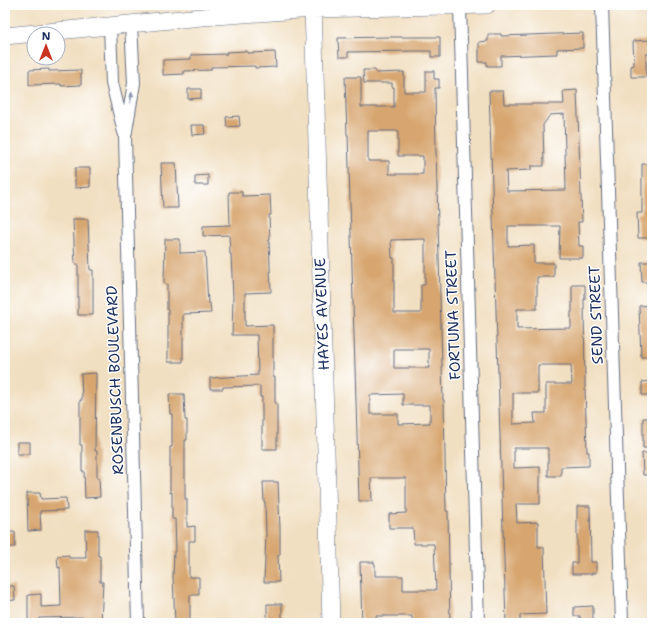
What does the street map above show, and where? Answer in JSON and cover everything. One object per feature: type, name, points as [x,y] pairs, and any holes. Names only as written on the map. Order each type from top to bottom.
[{"type":"street","points":[[5,36],[131,24],[202,11],[313,7],[487,5]]},
{"type":"street","name":"SEND STREET","points":[[602,5],[622,623]]},
{"type":"street","name":"FORTUNA STREET","points":[[460,6],[478,623]]},
{"type":"street","name":"HAYES AVENUE","points":[[313,7],[331,623]]},
{"type":"street","name":"ROSENBUSCH BOULEVARD","points":[[131,24],[134,83],[125,137],[138,623]]},
{"type":"street","name":"ROSENBUSCH BOULEVARD","points":[[110,26],[112,83],[125,137]]},
{"type":"building","points":[[583,33],[583,48],[557,49],[557,54],[501,56],[501,66],[487,66],[487,62],[479,62],[479,42],[488,41],[488,34],[501,34],[501,36]]},
{"type":"building","points":[[440,37],[440,57],[431,57],[431,51],[414,51],[348,52],[348,57],[339,57],[338,38]]},
{"type":"building","points":[[652,40],[652,54],[646,54],[646,77],[631,77],[631,66],[634,65],[633,41]]},
{"type":"building","points":[[246,51],[247,53],[275,52],[276,67],[211,67],[211,70],[184,71],[184,74],[163,75],[163,60],[191,59],[191,55],[227,54],[226,52]]},
{"type":"building","points":[[49,69],[49,71],[81,70],[81,85],[29,85],[29,70]]},
{"type":"building","points":[[363,70],[375,70],[376,73],[404,72],[404,92],[426,92],[426,71],[434,71],[434,79],[439,79],[439,88],[435,88],[436,151],[446,511],[448,511],[450,623],[412,623],[412,616],[376,616],[376,623],[362,623],[360,562],[374,562],[375,576],[403,576],[403,590],[436,590],[434,544],[414,544],[413,528],[389,528],[389,514],[406,513],[406,478],[371,478],[372,501],[359,501],[345,77],[361,77],[361,107],[394,107],[394,87],[392,87],[392,83],[364,83]],"holes":[[[368,131],[398,131],[398,156],[423,156],[423,174],[389,174],[389,161],[368,161]],[[425,239],[425,285],[421,285],[421,313],[394,313],[394,258],[392,258],[391,240]],[[394,349],[429,349],[429,368],[394,368]],[[403,394],[403,405],[430,405],[430,423],[398,424],[398,414],[370,414],[370,395]]]},
{"type":"building","points":[[188,89],[201,89],[201,98],[188,99]]},
{"type":"building","points":[[577,90],[582,222],[578,222],[579,246],[583,246],[583,258],[559,258],[560,226],[508,226],[508,246],[534,245],[534,263],[554,263],[554,277],[537,277],[537,309],[517,309],[517,329],[571,328],[572,285],[585,285],[585,388],[587,452],[589,452],[589,466],[561,467],[561,476],[548,476],[548,448],[514,448],[514,468],[540,467],[540,504],[516,504],[517,523],[538,522],[538,547],[544,547],[546,614],[520,615],[520,623],[506,623],[489,91],[503,91],[504,104],[564,104],[563,91]],"holes":[[[564,114],[566,190],[507,191],[506,171],[531,170],[531,166],[544,166],[543,125],[550,115]],[[538,365],[571,365],[572,384],[546,384],[546,413],[534,413],[535,423],[513,424],[513,393],[538,393]]]},
{"type":"building","points":[[239,116],[240,126],[227,127],[226,117]]},
{"type":"building","points":[[191,125],[204,125],[205,134],[192,135]]},
{"type":"building","points":[[161,163],[176,163],[178,208],[163,208]]},
{"type":"building","points":[[642,164],[652,164],[652,238],[638,238],[637,213],[642,213]]},
{"type":"building","points":[[75,168],[90,168],[90,187],[75,188]]},
{"type":"building","points":[[208,175],[208,185],[195,185],[195,176]]},
{"type":"building","points":[[229,192],[242,192],[242,196],[270,195],[271,215],[269,215],[269,240],[271,292],[245,293],[245,326],[273,325],[273,377],[275,377],[275,403],[277,403],[277,449],[262,449],[262,397],[260,397],[260,386],[223,387],[223,389],[210,389],[210,378],[258,375],[257,335],[232,335],[233,297],[229,235],[203,236],[203,226],[230,225]]},
{"type":"building","points":[[73,219],[88,219],[90,270],[93,270],[93,315],[78,315],[78,264],[75,264]]},
{"type":"building","points":[[165,239],[180,239],[180,253],[205,252],[208,303],[210,303],[211,313],[183,314],[183,362],[168,362],[167,284],[164,284]]},
{"type":"building","points":[[641,262],[652,262],[652,282],[642,282]]},
{"type":"building","points":[[652,305],[652,357],[641,357],[639,306]]},
{"type":"building","points":[[96,373],[95,451],[97,451],[97,478],[99,478],[100,497],[85,498],[84,471],[82,471],[82,445],[80,445],[80,400],[82,400],[81,374]]},
{"type":"building","points":[[652,381],[652,395],[642,395],[642,382]]},
{"type":"building","points":[[169,394],[184,394],[185,420],[187,420],[187,440],[185,440],[185,499],[187,499],[187,527],[195,526],[195,541],[189,541],[189,577],[199,577],[199,595],[190,595],[190,623],[175,623],[173,577],[174,551],[176,551],[175,519],[172,519],[172,492],[170,493],[172,414],[170,414]]},
{"type":"building","points":[[643,418],[652,418],[652,448],[643,448]]},
{"type":"building","points":[[17,442],[30,442],[30,454],[17,454]]},
{"type":"building","points":[[642,453],[652,453],[652,475],[643,475]]},
{"type":"building","points":[[263,482],[278,482],[280,529],[280,555],[278,555],[279,582],[264,582],[266,535]]},
{"type":"building","points":[[27,493],[40,493],[41,499],[66,498],[67,510],[40,511],[41,530],[28,531]]},
{"type":"building","points":[[577,506],[590,506],[591,562],[596,562],[596,573],[572,574],[572,563],[577,563]]},
{"type":"building","points":[[85,530],[98,530],[100,582],[103,582],[101,623],[86,623],[86,617],[39,618],[39,623],[28,623],[28,595],[41,594],[41,607],[61,606],[60,567],[58,568],[57,556],[69,555],[69,558],[86,558]]},
{"type":"building","points":[[5,532],[15,532],[15,547],[5,547]]},
{"type":"building","points":[[5,586],[14,586],[15,600],[5,601]]},
{"type":"building","points":[[267,604],[282,604],[282,623],[267,623]]},
{"type":"building","points":[[593,606],[593,623],[580,623],[580,616],[574,616],[574,607]]}]
